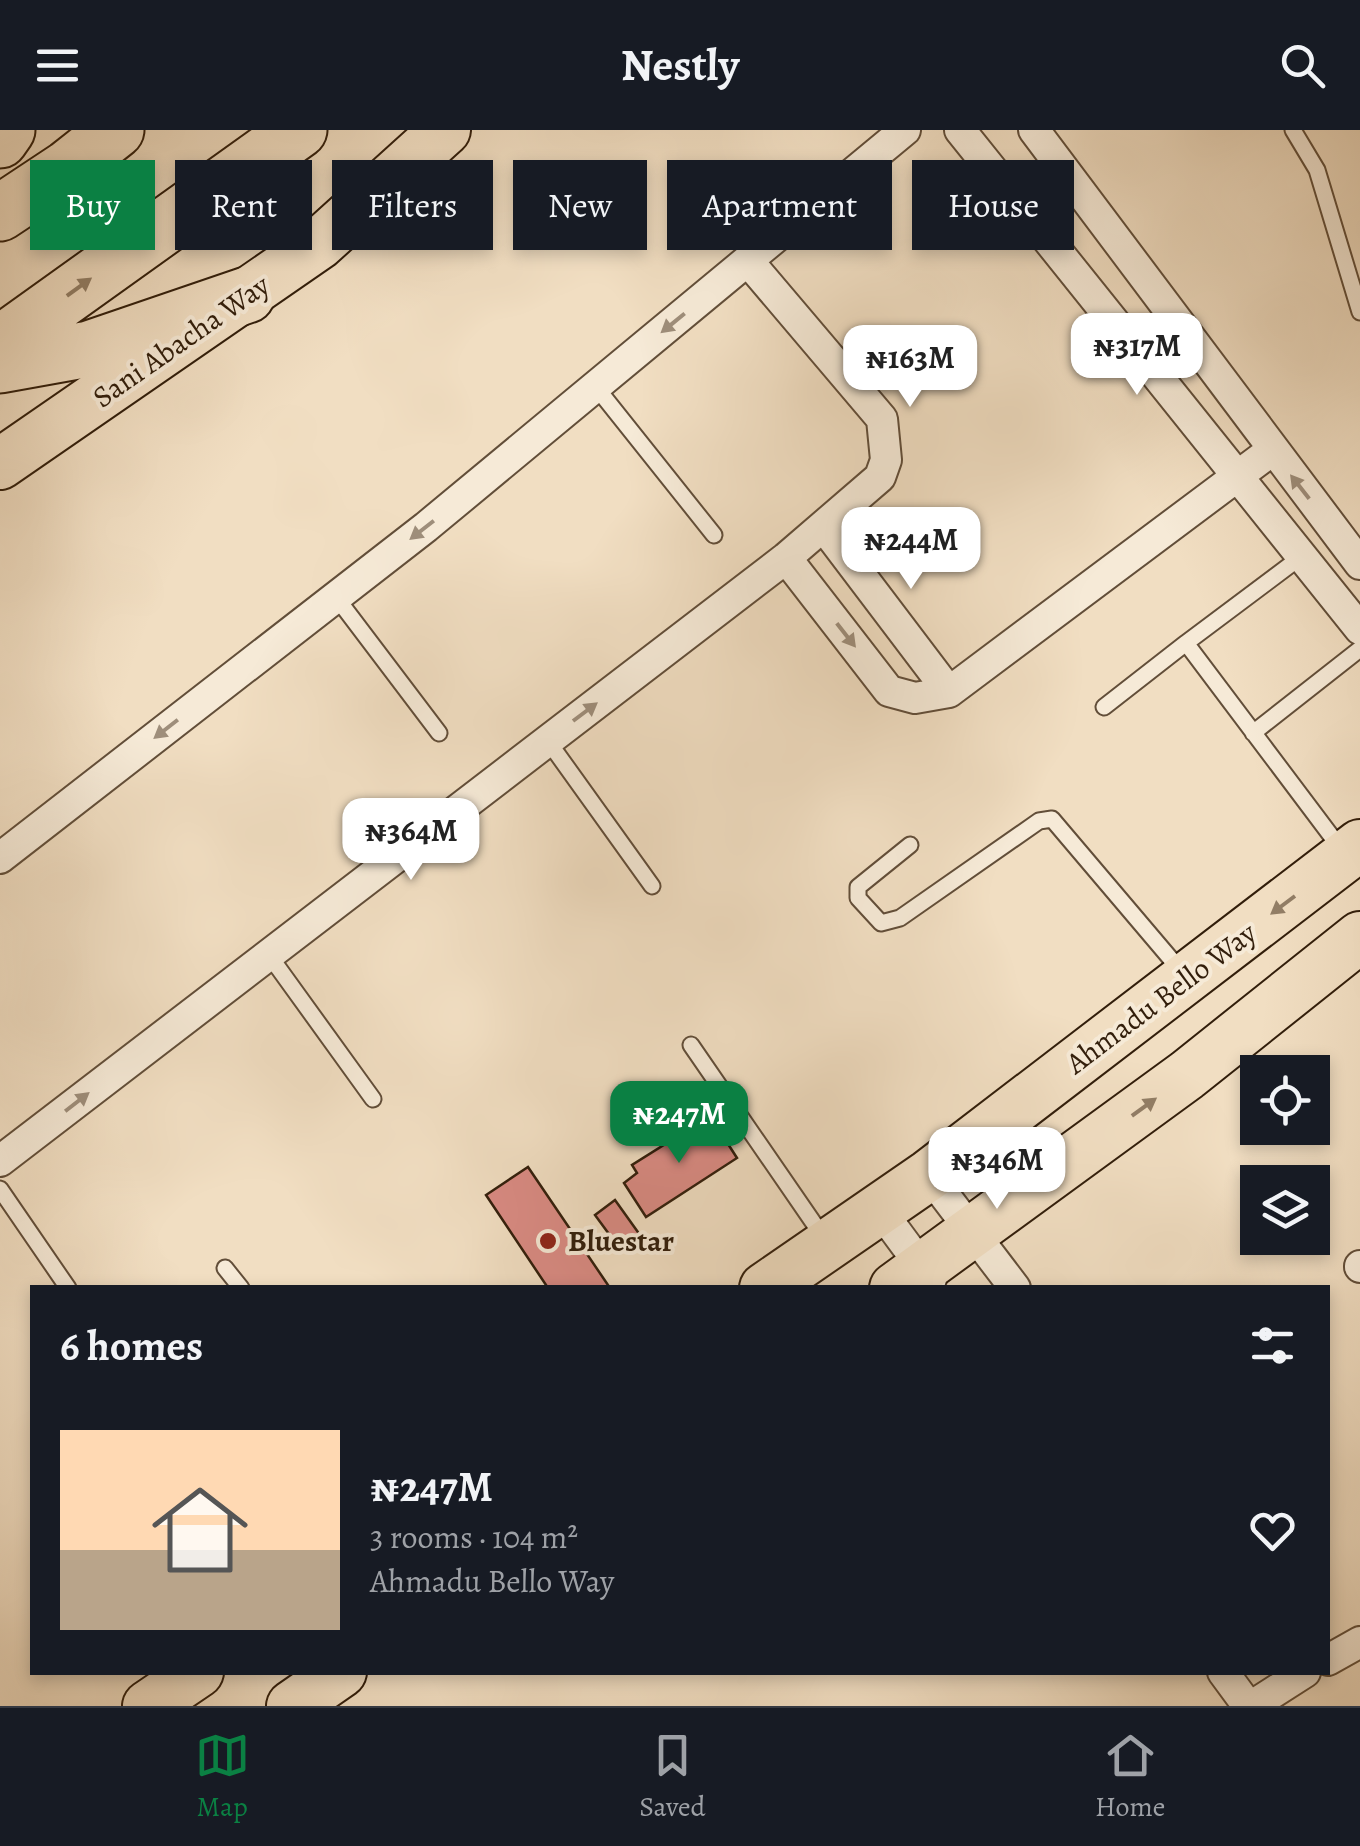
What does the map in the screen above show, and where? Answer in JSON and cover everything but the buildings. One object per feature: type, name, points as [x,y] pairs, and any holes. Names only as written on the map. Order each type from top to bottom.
[{"type":"highway","points":[[0,140],[8,130]]},
{"type":"highway","points":[[0,213],[116,130]]},
{"type":"highway","points":[[0,344],[300,130]]},
{"type":"highway","points":[[0,365],[89,349],[248,295]]},
{"type":"main road","name":"Sani Abacha Way","points":[[0,464],[319,244],[446,130]]},
{"type":"main road","name":"Ahmadu Bello Way","points":[[769,1285],[929,1176],[1353,850]]},
{"type":"main road","points":[[919,1281],[974,1231],[1187,1075],[1360,937]]},
{"type":"main road","points":[[148,1706],[194,1675]]},
{"type":"main road","points":[[292,1706],[336,1675]]},
{"type":"street","points":[[0,858],[336,597],[905,130]]},
{"type":"street","points":[[960,130],[1360,629]]},
{"type":"street","points":[[1034,130],[1271,451],[1355,547]]},
{"type":"street","points":[[0,1161],[786,558],[880,477],[886,440],[882,420],[748,261]]},
{"type":"street","points":[[786,558],[889,691],[916,698],[949,692],[1271,451]]},
{"type":"street","points":[[824,528],[949,692]]},
{"type":"street","points":[[929,1176],[1013,1285]]},
{"type":"street","points":[[880,1210],[919,1281]]},
{"type":"street","points":[[1330,1659],[1360,1642]]},
{"type":"street","points":[[1225,1675],[1250,1706],[1296,1675]]},
{"type":"lane","points":[[1292,130],[1317,170],[1360,312]]},
{"type":"lane","points":[[596,387],[714,535]]},
{"type":"lane","points":[[1104,706],[1302,556]]},
{"type":"lane","points":[[336,597],[439,732]]},
{"type":"lane","points":[[1186,643],[1253,732],[1353,850]]},
{"type":"lane","points":[[1253,732],[1360,649]]},
{"type":"lane","points":[[548,741],[652,886]]},
{"type":"lane","points":[[910,844],[858,887],[858,898],[881,924],[900,918],[1040,821],[1052,818],[1187,978]]},
{"type":"lane","points":[[269,954],[373,1098]]},
{"type":"lane","points":[[691,1044],[828,1244]]},
{"type":"lane","points":[[0,1189],[66,1285]]},
{"type":"lane","points":[[225,1268],[239,1285]]},
{"type":"place","name":"Bluestar","points":[[548,1241]]}]
